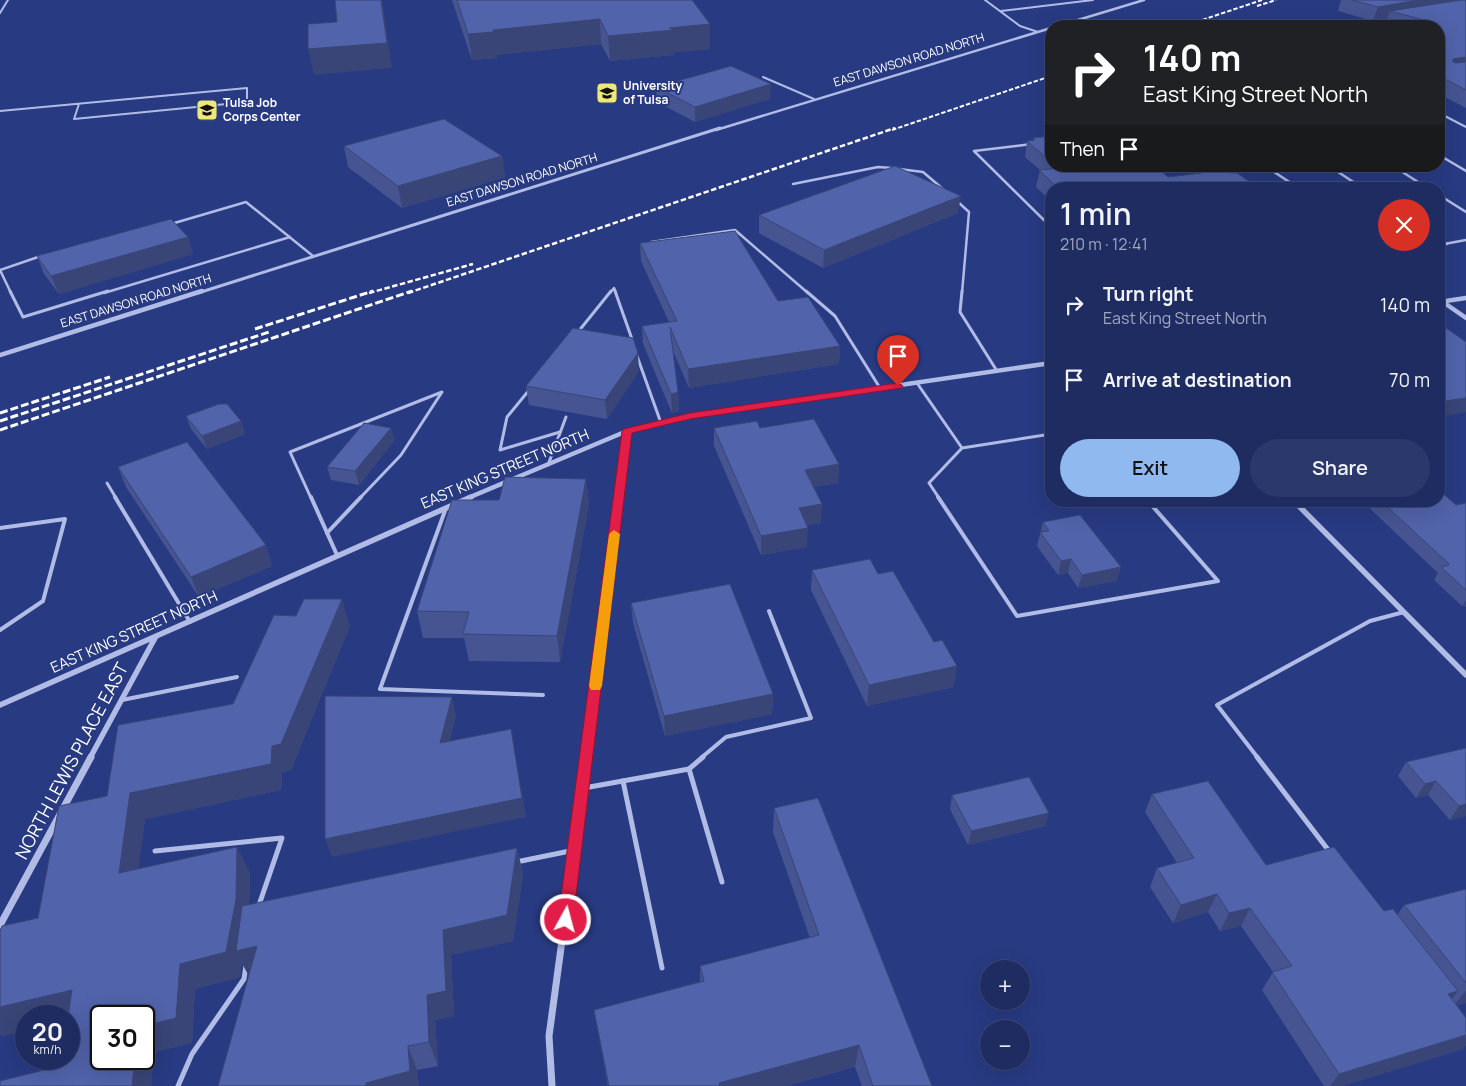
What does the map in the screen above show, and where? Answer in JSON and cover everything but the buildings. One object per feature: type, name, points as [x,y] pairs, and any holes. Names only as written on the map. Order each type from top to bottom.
[{"type":"street","points":[[1078,20],[1144,0]]},
{"type":"street","name":"EAST DAWSON ROAD NORTH","points":[[0,354],[814,99],[1045,30]]},
{"type":"street","points":[[1445,301],[1466,298]]},
{"type":"street","points":[[1445,305],[1466,318]]},
{"type":"street","name":"EAST KING STREET NORTH","points":[[0,705],[155,638],[446,507],[627,431],[690,416],[1045,364]]},
{"type":"street","points":[[552,1086],[549,1036],[575,850],[627,431]]},
{"type":"street","points":[[1300,507],[1466,674]]},
{"type":"street","name":"NORTH LEWIS PLACE EAST","points":[[0,924],[155,638]]},
{"type":"lane","points":[[0,13],[8,0]]},
{"type":"lane","points":[[985,0],[1020,26],[1038,32]]},
{"type":"lane","points":[[1001,11],[1093,0]]},
{"type":"lane","points":[[1393,20],[1399,19]]},
{"type":"lane","points":[[762,77],[814,99]]},
{"type":"lane","points":[[0,111],[247,88],[247,102],[74,119],[79,104]]},
{"type":"lane","points":[[1445,116],[1466,127]]},
{"type":"lane","points":[[1032,144],[974,151],[1045,221]]},
{"type":"lane","points":[[1445,159],[1466,171]]},
{"type":"lane","points":[[793,184],[878,167],[923,172],[949,195]]},
{"type":"lane","points":[[1215,172],[1221,175]]},
{"type":"lane","points":[[1274,172],[1289,182]]},
{"type":"lane","points":[[1338,172],[1353,182]]},
{"type":"lane","points":[[1402,172],[1418,182]]},
{"type":"lane","points":[[1445,199],[1466,212]]},
{"type":"lane","points":[[956,201],[969,212],[960,312],[997,371]]},
{"type":"lane","points":[[162,227],[246,202],[313,256]]},
{"type":"lane","points":[[644,243],[735,230],[835,316],[880,388]]},
{"type":"lane","points":[[48,254],[0,270],[24,317],[290,237]]},
{"type":"lane","points":[[1447,244],[1466,240]]},
{"type":"lane","points":[[576,334],[614,288],[661,423]]},
{"type":"lane","points":[[917,383],[962,448]]},
{"type":"lane","points":[[532,386],[507,417],[500,450],[560,432]]},
{"type":"lane","points":[[327,533],[401,455],[442,392],[290,452],[337,555]]},
{"type":"lane","points":[[548,465],[566,417]]},
{"type":"lane","points":[[1045,435],[962,448],[929,483],[1017,616],[1218,581],[1153,507]]},
{"type":"lane","points":[[107,483],[190,622]]},
{"type":"lane","points":[[446,507],[380,690],[543,695]]},
{"type":"lane","points":[[0,528],[65,519],[43,601],[0,630]]},
{"type":"lane","points":[[582,788],[689,769],[726,736],[811,718],[769,611]]},
{"type":"lane","points":[[1333,856],[1217,705],[1370,621],[1404,612]]},
{"type":"lane","points":[[122,700],[237,677]]},
{"type":"lane","points":[[689,769],[722,882]]},
{"type":"lane","points":[[623,780],[662,968]]},
{"type":"lane","points":[[155,851],[282,838],[256,916]]},
{"type":"lane","points":[[508,864],[575,850]]},
{"type":"lane","points":[[178,1086],[192,1054],[244,979],[246,961]]},
{"type":"railway","points":[[1202,20],[1262,0]]},
{"type":"railway","points":[[1257,6],[1276,0]]},
{"type":"railway","points":[[892,130],[1045,78]]},
{"type":"railway","points":[[408,293],[895,128]]},
{"type":"railway","points":[[369,293],[473,264]]},
{"type":"railway","points":[[255,329],[373,291]]},
{"type":"railway","points":[[0,430],[412,291]]},
{"type":"railway","points":[[0,421],[269,332]]},
{"type":"railway","points":[[0,413],[110,377]]},
{"type":"slow traffic","points":[[595,686],[614,534]]},
{"type":"place","name":"University of Tulsa","points":[[607,93]]},
{"type":"place","name":"Tulsa Job Corps Center","points":[[207,110]]},
{"type":"route","points":[[566,920],[627,431],[690,416],[898,386]]}]
